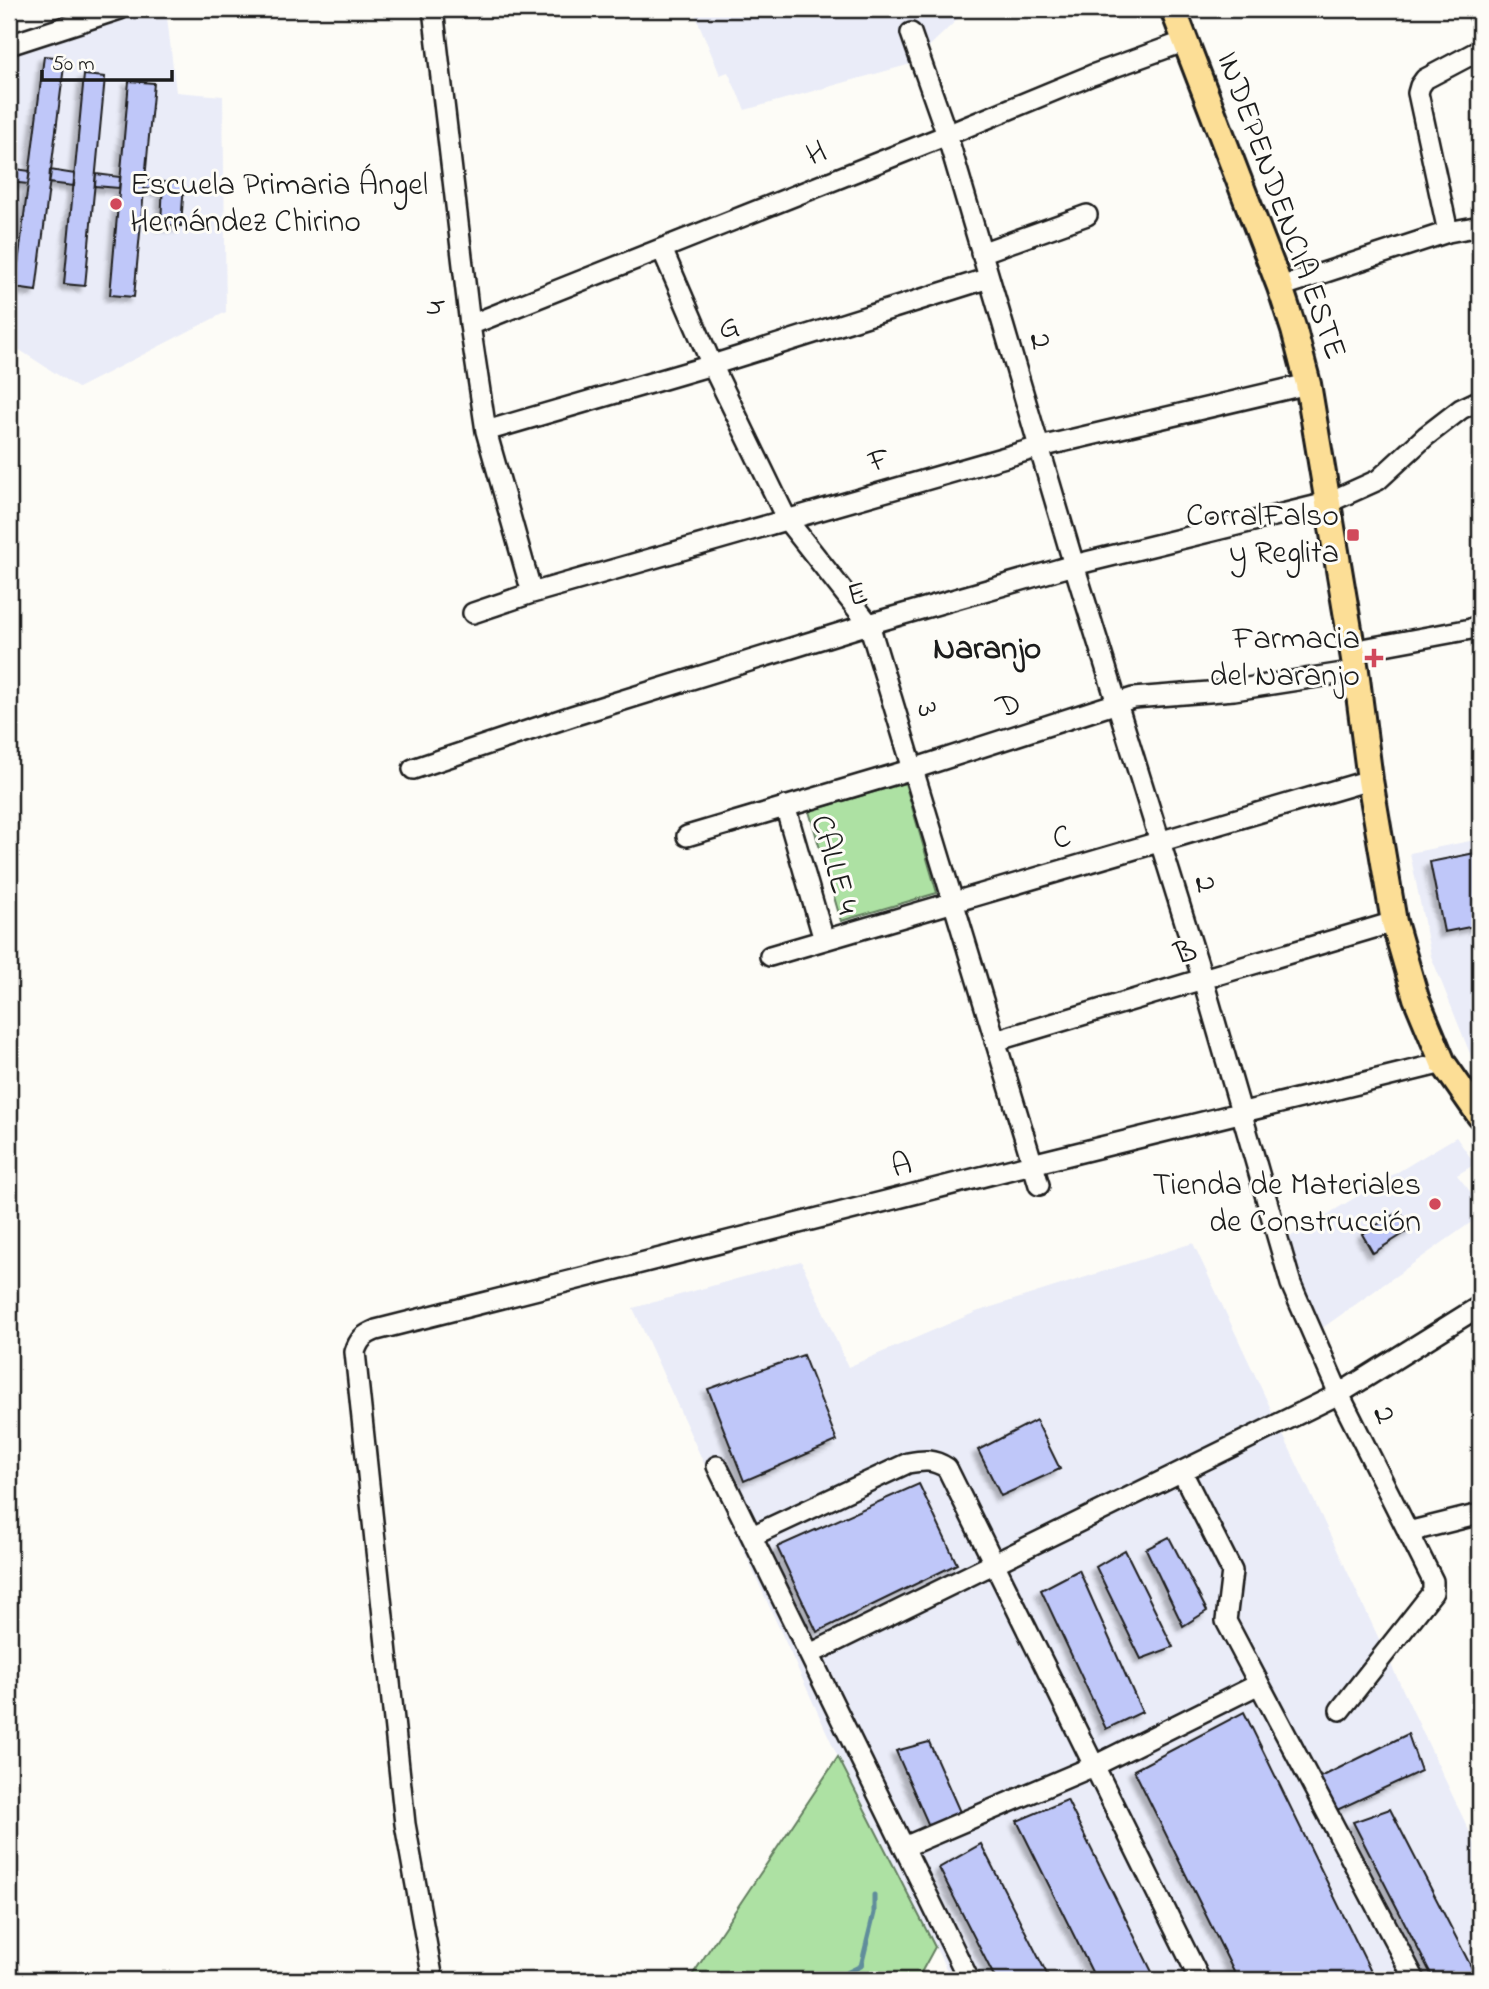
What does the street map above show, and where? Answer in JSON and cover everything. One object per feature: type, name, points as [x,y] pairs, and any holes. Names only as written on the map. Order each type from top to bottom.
[{"type":"main road","name":"INDEPENDENCIA ESTE","points":[[1176,10],[1280,287],[1308,384],[1394,922],[1416,998],[1443,1063],[1477,1107]]},
{"type":"street","points":[[9,45],[120,9]]},
{"type":"street","name":"4","points":[[433,9],[470,325],[486,431],[532,593]]},
{"type":"street","points":[[1477,9],[1480,16]]},
{"type":"street","name":"2","points":[[911,33],[947,135],[1074,565],[1203,980],[1291,1284],[1339,1394],[1433,1581],[1433,1592],[1340,1710]]},
{"type":"street","name":"H","points":[[470,325],[1092,75],[1186,41]]},
{"type":"street","points":[[1448,232],[1418,93],[1425,79],[1480,50]]},
{"type":"street","points":[[981,254],[1087,215]]},
{"type":"street","points":[[1280,287],[1448,232],[1480,226]]},
{"type":"street","name":"3","points":[[662,249],[712,365],[787,520],[869,624],[1039,1185]]},
{"type":"street","name":"G","points":[[486,431],[712,365],[989,278]]},
{"type":"street","name":"F","points":[[473,613],[532,593],[1040,447],[1308,384]]},
{"type":"street","name":"E","points":[[413,769],[572,716],[869,624],[1074,565],[1327,503],[1378,480],[1426,436],[1461,409],[1477,407]]},
{"type":"street","name":"D","points":[[687,836],[913,769],[1133,698],[1234,690],[1354,661],[1471,629],[1480,624]]},
{"type":"street","name":"C","points":[[770,956],[1370,780]]},
{"type":"street","name":"CALLE 4","points":[[785,806],[824,940]]},
{"type":"street","name":"B","points":[[995,1041],[1394,922]]},
{"type":"street","name":"A","points":[[433,1980],[405,1824],[355,1352],[359,1340],[376,1329],[1443,1063]]},
{"type":"street","points":[[810,1654],[1339,1394],[1480,1306]]},
{"type":"street","points":[[752,1536],[908,1463],[926,1459],[947,1468],[1200,1980]]},
{"type":"street","points":[[717,1466],[969,1980]]},
{"type":"street","points":[[1182,1472],[1232,1571],[1226,1621],[1415,1980]]},
{"type":"street","points":[[1408,1532],[1480,1514]]},
{"type":"street","points":[[904,1847],[1094,1766],[1259,1684]]},
{"type":"shaded area","name":"Escuela Primaria Ángel Hernández Chirino","points":[[155,9],[166,9],[176,92],[223,96],[226,312],[78,388],[9,343],[9,54]]},
{"type":"shaded area","points":[[693,9],[968,9],[911,64],[745,110],[728,72],[720,75]]},
{"type":"shaded area","points":[[1480,839],[1480,1072],[1473,1061],[1431,956],[1410,853]]},
{"type":"shaded area","points":[[1456,1137],[1475,1164],[1457,1175],[1480,1204],[1480,1216],[1321,1329],[1305,1295],[1288,1238]]},
{"type":"shaded area","points":[[1193,1243],[1480,1854],[1480,1980],[952,1980],[838,1757],[633,1308],[801,1261],[848,1367],[976,1312]]},
{"type":"green space","points":[[905,783],[937,893],[841,921],[809,811]]},
{"type":"green space","points":[[838,1757],[935,1947],[917,1980],[689,1980]]},
{"type":"building","points":[[44,56],[65,58],[36,291],[15,288]]},
{"type":"building","points":[[84,75],[105,77],[85,286],[64,284]]},
{"type":"building","points":[[129,81],[154,83],[134,297],[110,295]]},
{"type":"building","points":[[9,168],[30,171],[28,184],[9,182]]},
{"type":"building","points":[[50,170],[75,174],[74,186],[49,183]]},
{"type":"building","points":[[96,174],[120,177],[119,188],[95,186]]},
{"type":"building","points":[[145,180],[163,182],[163,191],[144,189]]},
{"type":"building","points":[[163,182],[184,183],[181,226],[161,225]]},
{"type":"building","points":[[1480,852],[1480,925],[1444,932],[1430,862]]},
{"type":"building","points":[[1400,1211],[1411,1229],[1373,1253],[1362,1234]]},
{"type":"building","points":[[803,1355],[837,1441],[744,1481],[708,1389]]},
{"type":"building","points":[[1036,1420],[1060,1469],[1001,1496],[978,1450]]},
{"type":"building","points":[[919,1484],[957,1564],[817,1632],[777,1547]]},
{"type":"building","points":[[1169,1537],[1207,1611],[1183,1626],[1146,1549]]},
{"type":"building","points":[[1125,1550],[1173,1647],[1141,1659],[1096,1567]]},
{"type":"building","points":[[1079,1570],[1142,1712],[1106,1729],[1041,1590]]},
{"type":"building","points":[[1244,1712],[1375,1980],[1238,1980],[1134,1770]]},
{"type":"building","points":[[1408,1734],[1421,1771],[1337,1810],[1319,1778]]},
{"type":"building","points":[[929,1742],[960,1812],[929,1826],[896,1751]]},
{"type":"building","points":[[1067,1800],[1156,1980],[1096,1980],[1017,1821]]},
{"type":"building","points":[[1390,1809],[1478,1980],[1434,1980],[1353,1822]]},
{"type":"building","points":[[981,1844],[1050,1980],[996,1980],[939,1868]]},
{"type":"waterway","points":[[832,1980],[861,1966],[874,1913],[874,1895]]},
{"type":"place","name":"Escuela Primaria Ángel Hernández Chirino","points":[[116,204]]},
{"type":"place","name":"CorralFalso y Reglita","points":[[1353,535]]},
{"type":"place","name":"Farmacia del Naranjo","points":[[1374,658]]},
{"type":"place","name":"Tienda de Materiales de Construcción","points":[[1435,1204]]},
{"type":"district","name":"Naranjo","points":[[987,650]]}]
